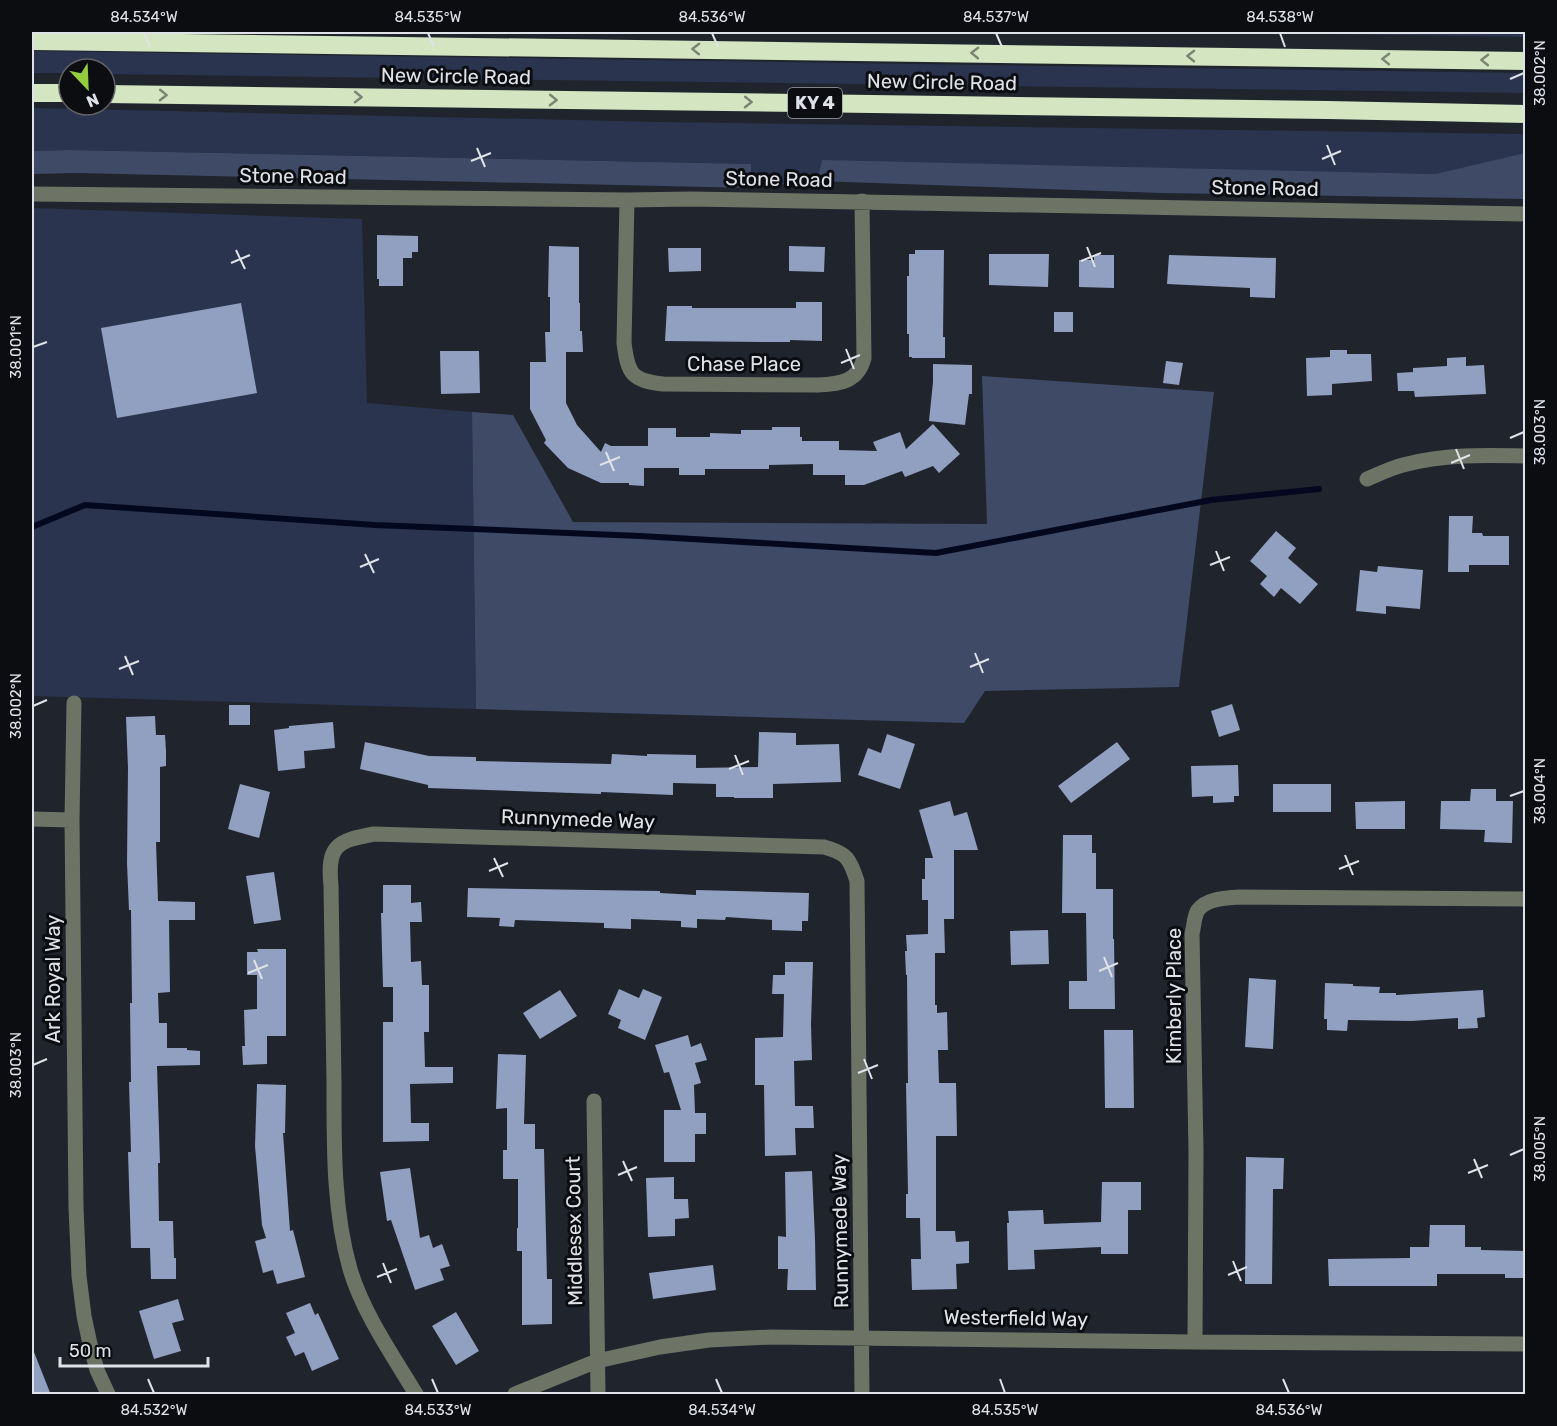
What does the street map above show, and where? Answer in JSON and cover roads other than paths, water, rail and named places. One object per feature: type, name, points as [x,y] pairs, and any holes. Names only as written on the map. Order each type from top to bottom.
[{"type":"highway","name":"New Circle Road","points":[[32,40],[1526,61]]},
{"type":"highway","points":[[32,93],[57,93]]},
{"type":"highway","name":"New Circle Road","points":[[117,94],[1526,114]]},
{"type":"street","name":"Stone Road","points":[[32,194],[862,201],[1526,214]]},
{"type":"street","name":"Chase Place","points":[[627,200],[624,343],[627,364],[636,377],[646,382],[663,384],[818,385],[846,381],[856,374],[864,358],[862,201]]},
{"type":"street","points":[[1367,479],[1400,465],[1438,457],[1526,456]]},
{"type":"street","name":"Ark Royal Way","points":[[74,703],[72,820],[76,1207],[79,1276],[90,1344],[108,1395]]},
{"type":"street","points":[[32,819],[72,820]]},
{"type":"street","name":"Runnymede Way","points":[[416,1395],[360,1296],[350,1270],[337,1200],[330,869],[333,851],[341,844],[354,837],[374,834],[824,847],[846,856],[851,862],[857,881],[862,1395]]},
{"type":"street","name":"Kimberly Place","points":[[1195,1342],[1196,1151],[1192,934],[1198,910],[1211,901],[1240,897],[1526,899]]},
{"type":"street","name":"Middlesex Court","points":[[594,1101],[598,1395]]},
{"type":"street","name":"Westerfield Way","points":[[515,1395],[597,1361],[660,1347],[709,1340],[862,1337],[1526,1344]]},
{"type":"waterway","points":[[32,527],[85,505],[375,525],[640,536],[936,553],[1211,500],[1319,489]]}]
